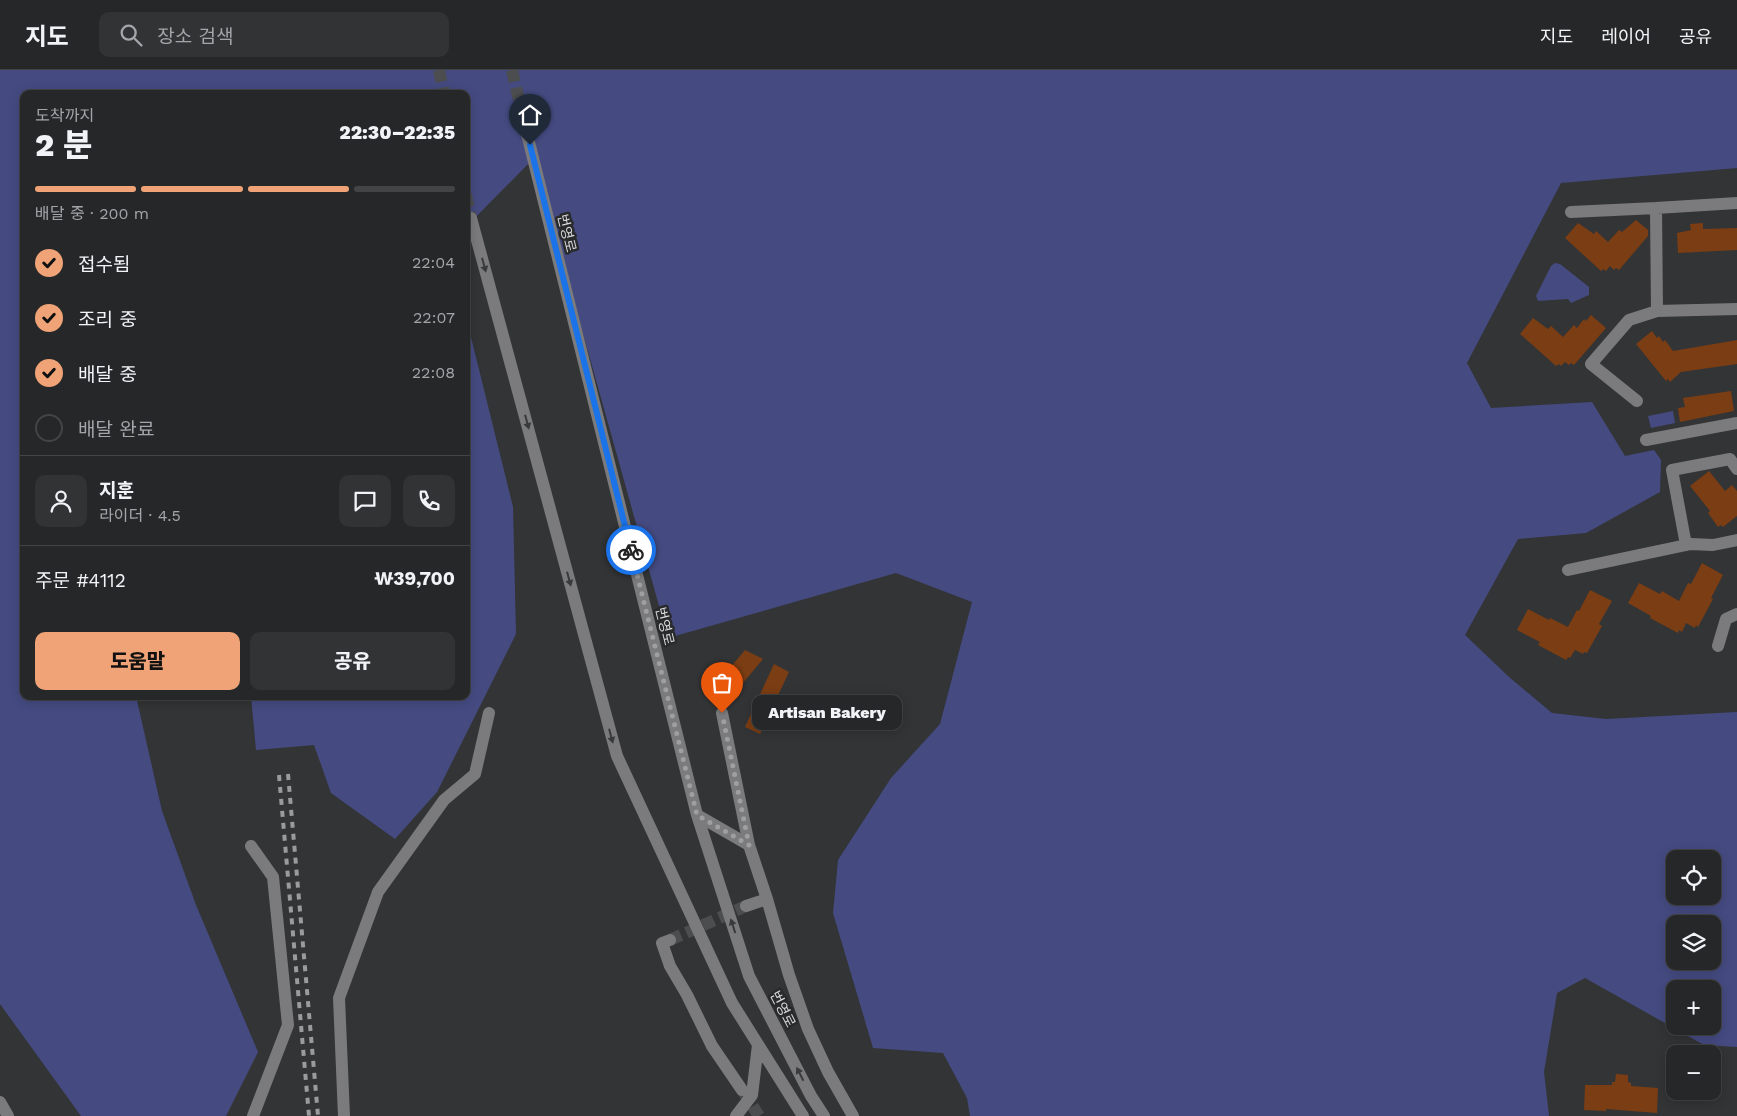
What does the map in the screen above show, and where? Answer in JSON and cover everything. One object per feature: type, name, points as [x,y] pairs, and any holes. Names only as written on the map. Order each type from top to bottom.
[{"type":"street","name":"번영로","points":[[525,126],[697,815],[749,976],[811,1096],[824,1116]]},
{"type":"street","points":[[1571,212],[1737,203]]},
{"type":"street","points":[[1656,208],[1657,311]]},
{"type":"street","points":[[471,218],[617,756],[732,1003],[803,1116]]},
{"type":"street","points":[[1636,401],[1591,364],[1629,320],[1657,311],[1737,309]]},
{"type":"street","points":[[1646,440],[1737,423]]},
{"type":"street","points":[[1686,545],[1672,470],[1730,459],[1737,469]]},
{"type":"street","points":[[1568,570],[1686,545],[1714,545],[1737,540]]},
{"type":"street","points":[[1718,646],[1726,619],[1737,614]]},
{"type":"street","points":[[344,1116],[340,998],[352,963],[378,892],[444,800],[475,774],[489,713]]},
{"type":"street","points":[[722,713],[749,845],[789,974],[808,1029],[828,1072],[853,1116]]},
{"type":"street","points":[[697,815],[749,845]]},
{"type":"street","points":[[251,846],[273,877],[288,1026],[253,1116]]},
{"type":"street","points":[[746,906],[767,899]]},
{"type":"street","points":[[670,940],[662,943],[670,966],[687,995],[712,1046],[742,1090]]},
{"type":"street","points":[[736,1116],[752,1095],[758,1045]]},
{"type":"street","points":[[0,1102],[8,1116]]},
{"type":"shaded area","points":[[0,70],[1737,70],[1737,168],[1561,183],[1467,363],[1491,408],[1592,402],[1625,456],[1654,450],[1661,460],[1660,492],[1586,533],[1518,539],[1465,635],[1509,677],[1552,713],[1606,719],[1737,712],[1737,1047],[1704,1045],[1686,1035],[1721,1035],[1721,980],[1666,980],[1666,1024],[1585,978],[1557,993],[1544,1072],[1549,1116],[970,1116],[967,1098],[943,1053],[873,1048],[833,913],[838,860],[891,778],[940,724],[972,602],[896,573],[668,638],[534,158],[470,223],[470,90],[20,90],[20,700],[137,700],[162,811],[196,905],[258,1052],[226,1116],[81,1116],[0,1004]]},
{"type":"shaded area","points":[[1555,263],[1560,264],[1589,287],[1589,295],[1571,303],[1568,299],[1538,301],[1536,296],[1551,266]]},
{"type":"shaded area","points":[[470,333],[513,507],[516,634],[437,792],[395,839],[331,793],[314,745],[256,750],[251,700],[470,700]]},
{"type":"shaded area","points":[[1673,411],[1675,423],[1651,428],[1648,416]]},
{"type":"building","points":[[1636,220],[1648,230],[1648,236],[1619,270],[1616,268],[1614,270],[1610,266],[1606,271],[1603,269],[1601,271],[1565,238],[1578,223],[1594,234],[1596,231],[1608,242],[1619,230],[1622,232]]},
{"type":"building","points":[[1703,223],[1703,229],[1737,228],[1737,250],[1678,253],[1677,233],[1691,230],[1690,224]]},
{"type":"building","points":[[1591,315],[1606,328],[1574,365],[1571,363],[1569,365],[1565,362],[1561,366],[1559,364],[1556,366],[1520,334],[1533,318],[1548,329],[1551,326],[1563,337],[1574,325],[1577,328],[1584,319],[1586,321]]},
{"type":"building","points":[[1652,331],[1657,338],[1659,336],[1663,342],[1665,340],[1673,351],[1737,340],[1737,364],[1681,372],[1670,382],[1668,379],[1666,381],[1636,344]]},
{"type":"building","points":[[1731,391],[1734,411],[1680,422],[1678,408],[1685,407],[1683,398]]},
{"type":"building","points":[[1709,471],[1725,491],[1732,485],[1737,491],[1737,516],[1723,527],[1721,525],[1718,527],[1708,513],[1710,511],[1690,486]]},
{"type":"building","points":[[1702,563],[1723,575],[1698,627],[1696,625],[1695,628],[1686,623],[1682,632],[1679,630],[1678,633],[1650,618],[1651,616],[1628,603],[1639,583],[1660,594],[1662,591],[1679,601],[1688,583],[1691,584]]},
{"type":"building","points":[[1590,590],[1612,601],[1599,624],[1602,626],[1587,653],[1584,652],[1583,654],[1575,650],[1570,658],[1568,657],[1566,660],[1538,645],[1540,642],[1517,630],[1528,609],[1568,627]]},
{"type":"building","points":[[745,650],[763,659],[742,684],[725,674]]},
{"type":"building","points":[[774,664],[789,672],[760,734],[745,727]]},
{"type":"building","points":[[1616,1074],[1628,1075],[1628,1082],[1631,1083],[1631,1086],[1658,1088],[1657,1113],[1606,1109],[1606,1111],[1584,1110],[1585,1085],[1612,1085],[1612,1082],[1615,1082]]},
{"type":"tunnel","points":[[439,70],[443,90]]},
{"type":"tunnel","points":[[512,70],[525,126]]},
{"type":"tunnel","points":[[470,213],[471,218]]},
{"type":"tunnel","points":[[670,940],[746,906]]},
{"type":"tunnel","points":[[743,1091],[759,1116]]},
{"type":"railway","points":[[288,774],[318,1116]]},
{"type":"railway","points":[[279,775],[309,1116]]},
{"type":"way so far","points":[[631,550],[697,815],[749,845],[722,713]]},
{"type":"place","name":"Artisan Bakery","points":[[722,713]]},
{"type":"route","points":[[530,145],[631,550]]}]
